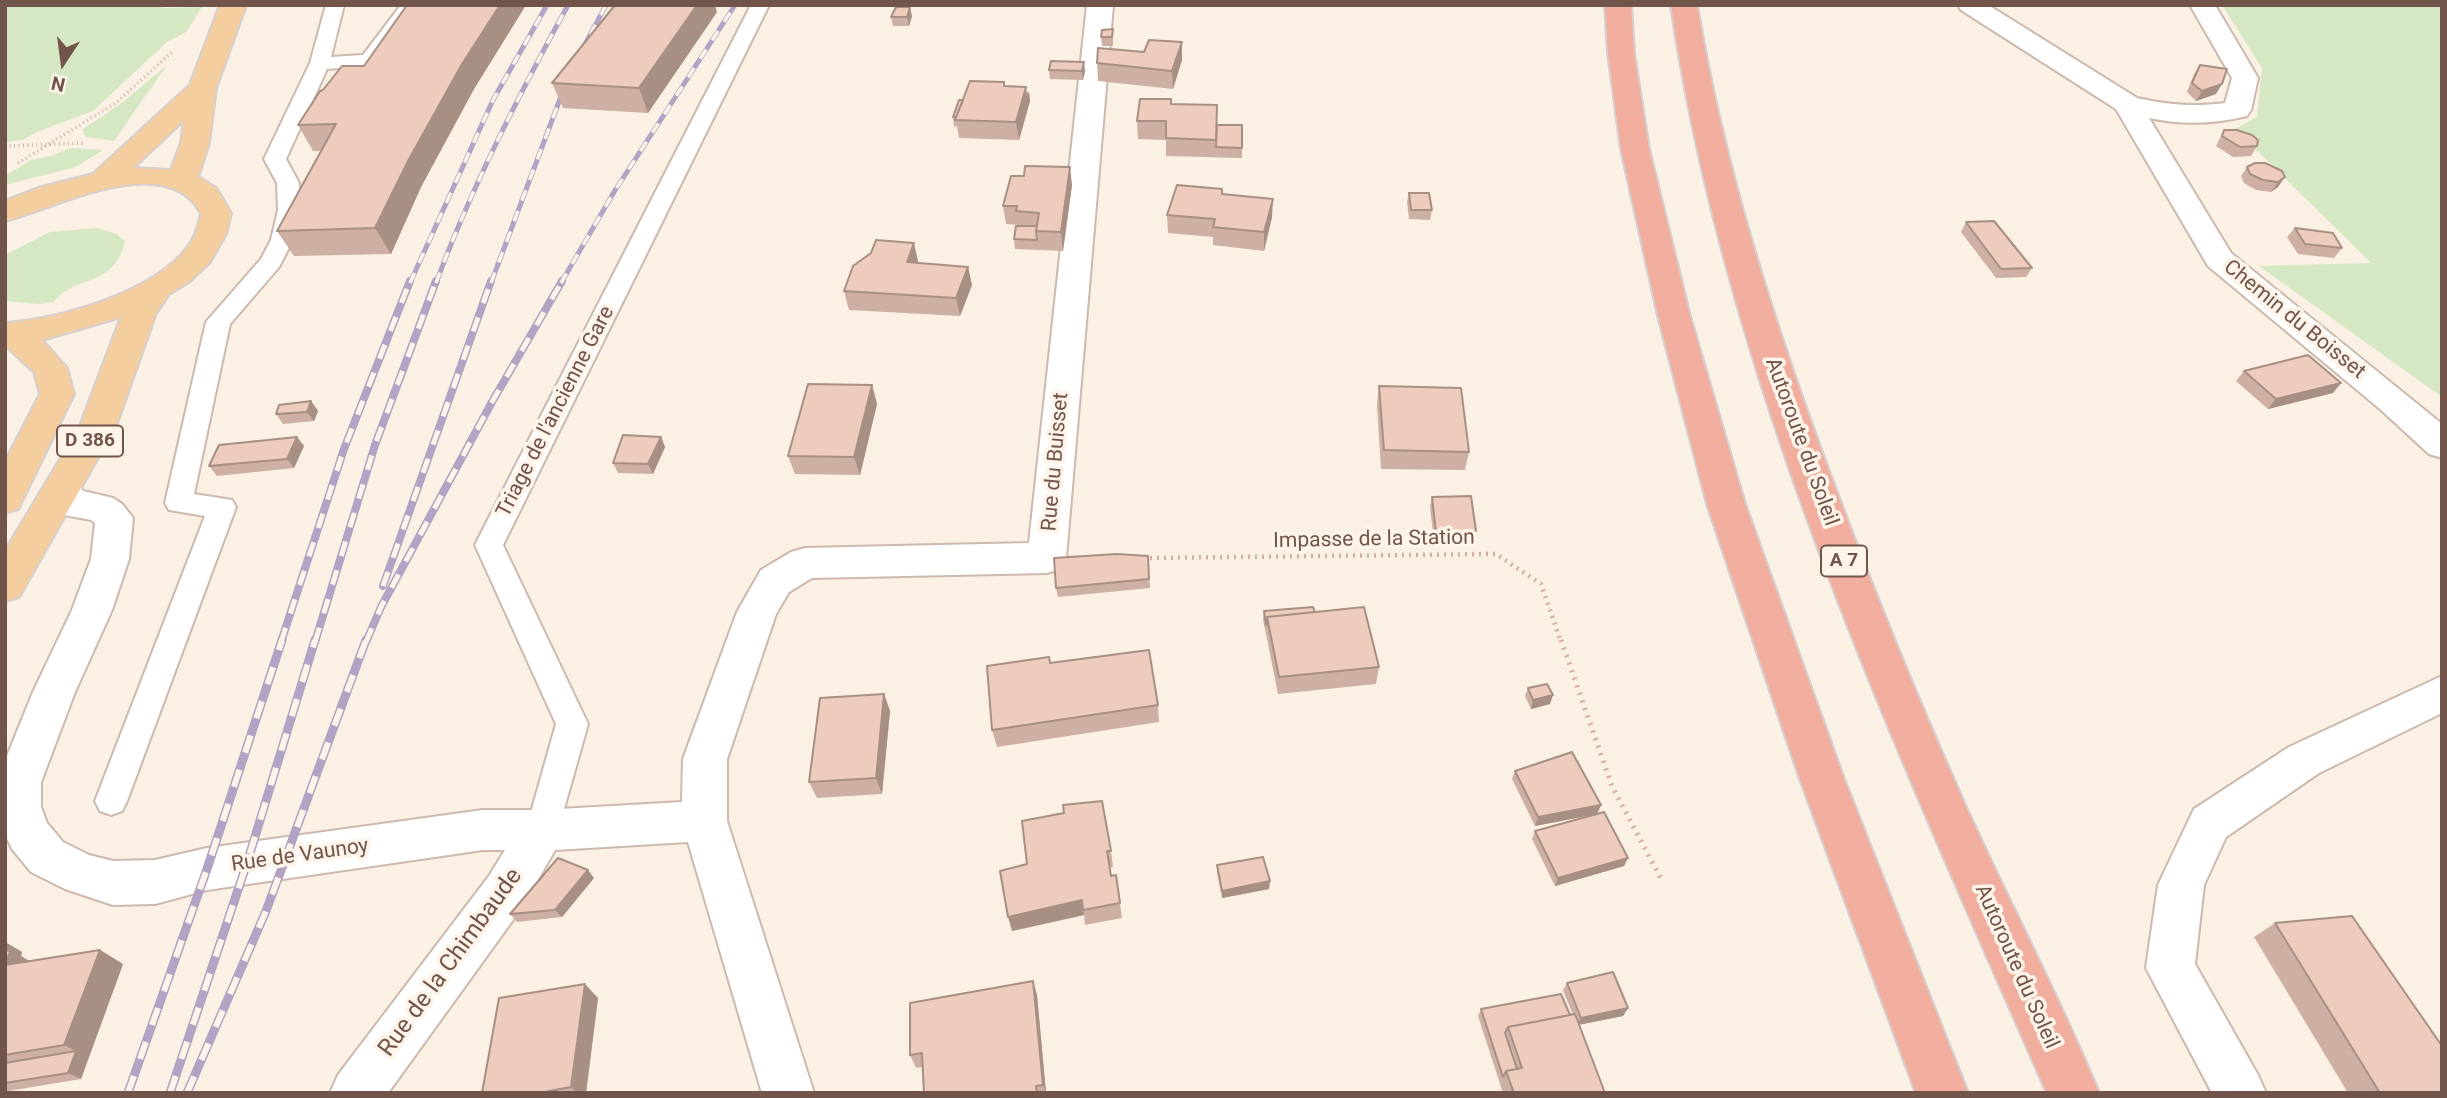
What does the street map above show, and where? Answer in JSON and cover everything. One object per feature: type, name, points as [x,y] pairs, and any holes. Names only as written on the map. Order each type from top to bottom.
[{"type":"highway","points":[[1618,5],[1621,53],[1635,149],[1674,316],[1726,504],[1822,779],[1942,1093]]},
{"type":"highway","name":"Autoroute du Soleil","points":[[1684,5],[1690,54],[1713,156],[1756,314],[1822,505],[1924,763],[2073,1093]]},
{"type":"main road","points":[[182,182],[194,144],[202,88],[233,5]]},
{"type":"main road","points":[[104,180],[202,88]]},
{"type":"main road","points":[[10,334],[77,322],[114,310],[157,288],[191,262],[211,236],[215,213],[205,194],[182,182],[146,177],[104,180],[11,205]]},
{"type":"main road","name":"D 386","points":[[5,586],[99,426],[126,345],[140,312],[157,288]]},
{"type":"main road","name":"D 386","points":[[10,334],[50,368],[57,394],[62,489]]},
{"type":"main road","name":"D 386","points":[[5,499],[57,394]]},
{"type":"street","name":"Rue du Buisset","points":[[704,821],[705,759],[757,612],[775,581],[805,563],[1047,558],[1100,5]]},
{"type":"street","points":[[1970,5],[2127,104],[2160,112],[2197,115],[2237,110],[2245,78],[2202,5]]},
{"type":"street","name":"Chemin du Boisset","points":[[2127,104],[2219,259],[2392,400],[2442,445]]},
{"type":"street","name":"Rue de Vaunoy","points":[[62,489],[72,504],[100,506],[106,510],[114,518],[114,534],[110,559],[92,610],[54,692],[19,782],[19,807],[28,834],[47,857],[81,874],[113,883],[155,883],[207,869],[483,830],[542,830],[704,821]]},
{"type":"street","points":[[2240,1093],[2170,968],[2181,885],[2210,823],[2304,760],[2442,693]]},
{"type":"street","points":[[704,821],[788,1093]]},
{"type":"street","name":"Rue de la Chimbaude","points":[[356,1093],[506,891],[542,830]]},
{"type":"lane","points":[[111,801],[222,507],[179,503],[218,322],[271,262],[282,240],[289,210],[288,183],[275,159],[320,63],[335,5]]},
{"type":"lane","points":[[320,63],[369,61],[411,5]]},
{"type":"lane","name":"Triage de l'ancienne Gare","points":[[542,830],[572,724],[489,545],[760,5]]},
{"type":"path","points":[[16,164],[116,103],[180,44]]},
{"type":"path","name":"Impasse de la Station","points":[[1139,558],[1496,554],[1541,584],[1612,786],[1661,879]]},
{"type":"green space","points":[[5,5],[202,7],[186,32],[167,42],[93,111],[34,133],[23,140],[5,142]]},
{"type":"green space","points":[[2222,5],[2442,5],[2442,397],[2259,266],[2371,263],[2235,129],[2257,117],[2262,68]]},
{"type":"green space","points":[[167,65],[114,141],[86,137],[82,130],[123,102]]},
{"type":"green space","points":[[71,148],[103,150],[76,167],[5,185],[5,176],[31,160]]},
{"type":"green space","points":[[96,228],[117,234],[125,242],[111,268],[102,275],[62,293],[54,302],[38,304],[5,301],[5,255],[50,232]]},
{"type":"building","points":[[407,5],[500,5],[462,64],[408,161],[375,228],[277,231],[336,124],[298,125],[320,91],[342,66],[364,66]]},
{"type":"building","points":[[615,5],[697,5],[639,88],[552,83]]},
{"type":"building","points":[[896,7],[910,7],[907,17],[891,17]]},
{"type":"building","points":[[1113,29],[1112,37],[1101,37],[1102,30]]},
{"type":"building","points":[[1149,40],[1182,42],[1172,71],[1097,63],[1098,48],[1144,52]]},
{"type":"building","points":[[1051,61],[1084,62],[1082,71],[1049,70]]},
{"type":"building","points":[[2200,65],[2227,69],[2222,84],[2202,91],[2192,83]]},
{"type":"building","points":[[970,81],[1004,82],[1004,86],[1026,87],[1016,122],[955,120]]},
{"type":"building","points":[[1140,99],[1171,99],[1171,104],[1217,105],[1216,140],[1166,138],[1166,121],[1137,121]]},
{"type":"building","points":[[959,100],[963,100],[956,117],[953,117]]},
{"type":"building","points":[[1217,125],[1242,125],[1242,148],[1216,147]]},
{"type":"building","points":[[2224,130],[2237,130],[2252,135],[2258,140],[2257,146],[2240,147],[2222,136]]},
{"type":"building","points":[[2255,163],[2265,163],[2282,171],[2285,177],[2278,182],[2263,180],[2250,174],[2247,167]]},
{"type":"building","points":[[1025,166],[1070,167],[1061,232],[1036,231],[1039,213],[1016,211],[1017,206],[1003,206],[1011,176],[1024,176]]},
{"type":"building","points":[[1177,185],[1222,189],[1222,194],[1273,199],[1264,232],[1213,227],[1215,219],[1167,215]]},
{"type":"building","points":[[1409,193],[1429,193],[1432,210],[1411,210]]},
{"type":"building","points":[[1994,221],[2032,268],[2001,269],[1966,222]]},
{"type":"building","points":[[1016,226],[1037,226],[1037,240],[1014,239]]},
{"type":"building","points":[[2295,228],[2333,233],[2342,248],[2305,244]]},
{"type":"building","points":[[876,240],[914,243],[907,262],[968,267],[956,298],[844,291],[853,266],[871,253]]},
{"type":"building","points":[[2308,355],[2341,383],[2276,399],[2244,371]]},
{"type":"building","points":[[808,384],[872,385],[854,457],[788,456]]},
{"type":"building","points":[[1379,386],[1461,388],[1469,452],[1384,450]]},
{"type":"building","points":[[311,401],[307,412],[276,414],[279,405]]},
{"type":"building","points":[[623,435],[661,437],[648,464],[613,463]]},
{"type":"building","points":[[297,437],[287,459],[209,466],[219,445]]},
{"type":"building","points":[[1471,496],[1476,531],[1436,533],[1432,497]]},
{"type":"building","points":[[1117,554],[1148,556],[1149,579],[1056,588],[1054,558]]},
{"type":"building","points":[[1313,607],[1315,612],[1267,617],[1266,625],[1264,611]]},
{"type":"building","points":[[1364,607],[1379,667],[1279,677],[1267,617]]},
{"type":"building","points":[[1149,650],[1158,705],[992,730],[987,666],[1049,657],[1050,663]]},
{"type":"building","points":[[1547,684],[1553,695],[1533,700],[1528,688]]},
{"type":"building","points":[[884,694],[876,778],[809,782],[820,698]]},
{"type":"building","points":[[1572,752],[1601,805],[1538,817],[1515,771]]},
{"type":"building","points":[[1102,801],[1111,851],[1107,851],[1111,876],[1116,875],[1120,903],[1083,910],[1082,900],[1008,917],[1000,871],[1027,864],[1022,821],[1064,813],[1063,805]]},
{"type":"building","points":[[1604,812],[1628,858],[1558,878],[1535,831]]},
{"type":"building","points":[[1263,857],[1270,881],[1222,891],[1217,865]]},
{"type":"building","points":[[558,858],[588,870],[555,910],[510,914]]},
{"type":"building","points":[[2352,916],[2442,1046],[2442,1093],[2380,1093],[2275,923]]},
{"type":"building","points":[[11,950],[5,963],[5,951]]},
{"type":"building","points":[[100,950],[64,1045],[5,1055],[5,965]]},
{"type":"building","points":[[1613,972],[1628,1008],[1581,1018],[1567,983]]},
{"type":"building","points":[[1033,981],[1043,1085],[1036,1086],[1037,1093],[924,1093],[922,1053],[910,1055],[910,1003]]},
{"type":"building","points":[[585,984],[571,1087],[539,1093],[482,1093],[499,998]]},
{"type":"building","points":[[1561,994],[1570,1015],[1508,1027],[1505,1033],[1517,1069],[1506,1071],[1503,1077],[1481,1009]]},
{"type":"building","points":[[1575,1014],[1605,1093],[1514,1093],[1506,1071],[1522,1068],[1508,1027]]},
{"type":"building","points":[[76,1051],[68,1073],[5,1083],[5,1063]]},
{"type":"railway","points":[[410,283],[493,100],[547,5]]},
{"type":"railway","points":[[436,283],[497,141],[568,5]]},
{"type":"railway","points":[[580,54],[606,5]]},
{"type":"railway","points":[[561,283],[614,192],[735,5]]},
{"type":"railway","points":[[491,283],[566,83]]},
{"type":"railway","points":[[281,642],[344,449],[410,281]]},
{"type":"railway","points":[[315,642],[375,445],[436,281]]},
{"type":"railway","points":[[383,586],[491,281]]},
{"type":"railway","points":[[366,642],[381,607],[492,402],[562,281]]},
{"type":"railway","points":[[128,1093],[207,869],[282,640]]},
{"type":"railway","points":[[170,1093],[247,863],[315,640]]},
{"type":"railway","points":[[187,1093],[266,911],[366,640]]}]
